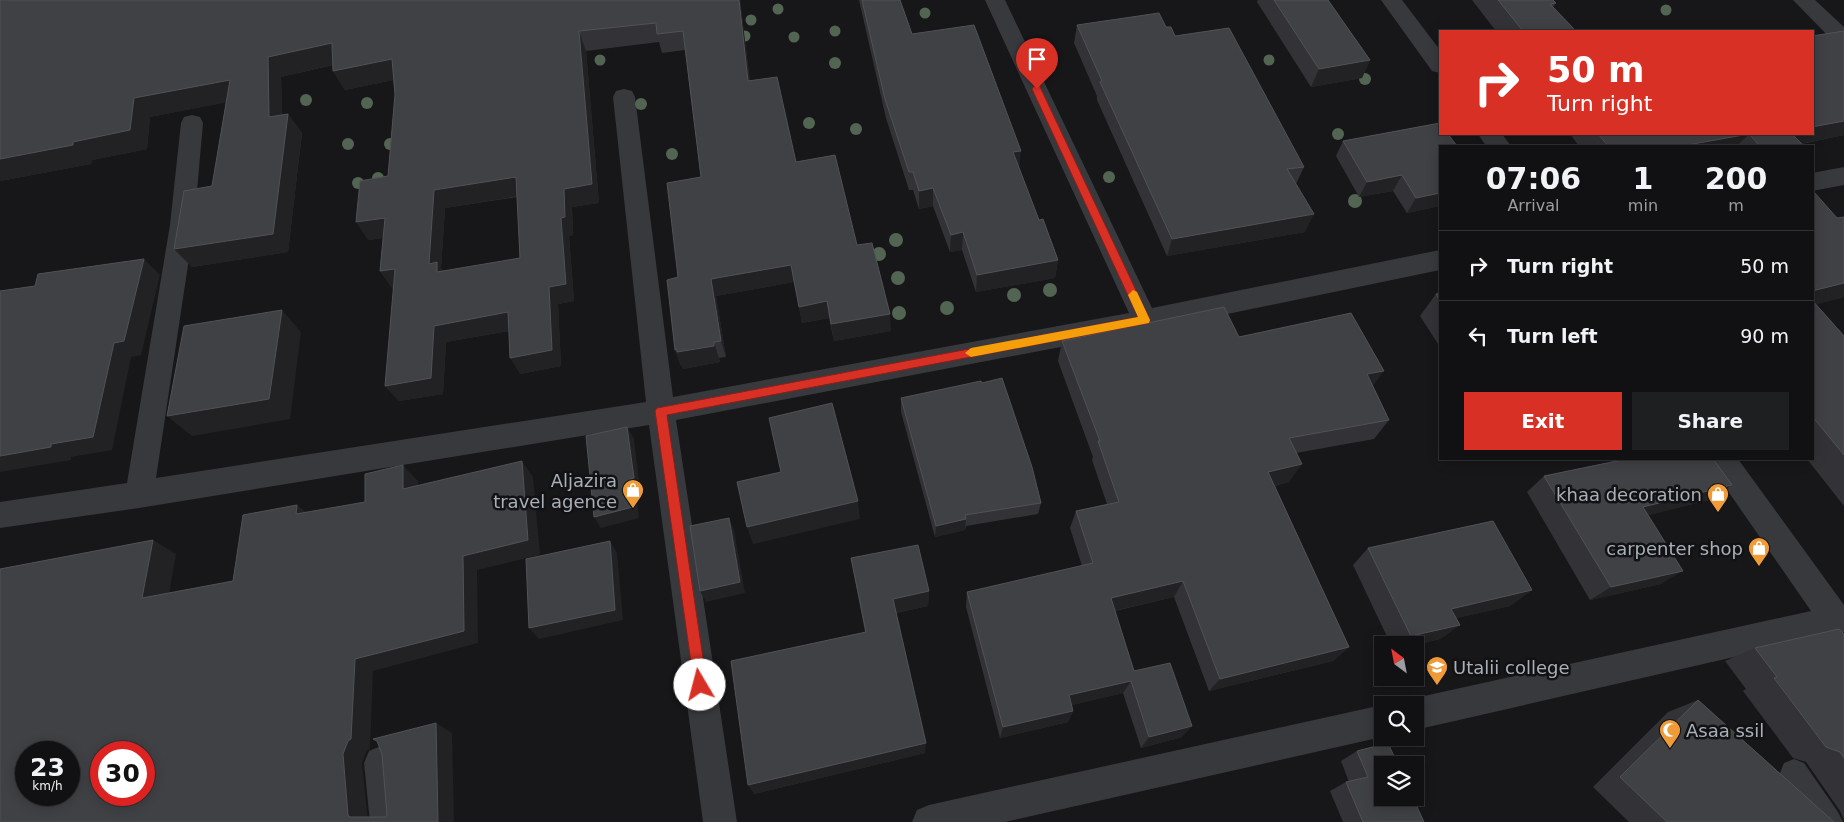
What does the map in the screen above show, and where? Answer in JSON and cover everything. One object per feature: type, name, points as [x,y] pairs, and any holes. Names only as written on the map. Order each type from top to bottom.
[{"type":"street","points":[[995,0],[1145,320]]},
{"type":"street","points":[[1391,0],[1439,65]]},
{"type":"street","points":[[1804,0],[1844,39]]},
{"type":"street","points":[[624,97],[661,411],[720,822]]},
{"type":"street","points":[[139,494],[182,225],[192,124]]},
{"type":"street","points":[[1814,182],[1844,176]]},
{"type":"street","points":[[0,515],[661,411],[1145,320],[1439,260]]},
{"type":"street","points":[[1424,712],[1841,622],[1723,460]]},
{"type":"street","points":[[929,822],[1374,723]]},
{"type":"street","points":[[381,763],[388,822]]},
{"type":"lane","points":[[1794,773],[1828,822]]},
{"type":"building","points":[[0,0],[739,0],[748,81],[777,77],[796,162],[835,155],[857,245],[872,243],[890,314],[831,324],[827,301],[799,307],[791,265],[711,279],[721,341],[714,342],[714,346],[677,352],[677,349],[675,350],[667,280],[678,277],[667,183],[701,177],[683,31],[657,34],[656,23],[579,31],[592,184],[564,189],[565,217],[561,218],[566,284],[549,287],[552,350],[510,358],[508,312],[434,326],[431,378],[385,386],[395,269],[380,271],[385,218],[356,222],[360,181],[388,176],[395,94],[392,59],[333,71],[332,43],[268,57],[269,117],[288,114],[273,234],[174,249],[184,191],[212,186],[230,80],[134,98],[130,130],[73,142],[73,145],[0,159]],"holes":[[[516,177],[520,258],[437,272],[437,262],[429,264],[434,190]]]},
{"type":"building","points":[[862,0],[900,0],[912,34],[974,25],[1021,151],[1013,152],[1039,220],[1043,219],[1058,260],[977,275],[963,232],[951,235],[933,188],[919,191],[913,172],[909,172],[885,99]]},
{"type":"building","points":[[1274,0],[1328,0],[1370,60],[1319,69]]},
{"type":"building","points":[[1498,0],[1553,0],[1556,3],[1550,4],[1575,30],[1522,30]]},
{"type":"building","points":[[1159,13],[1166,27],[1171,27],[1175,36],[1229,28],[1304,167],[1287,169],[1314,214],[1172,239],[1100,82],[1102,81],[1077,25]]},
{"type":"building","points":[[1844,31],[1844,121],[1814,127],[1814,36]]},
{"type":"building","points":[[1439,123],[1439,135],[1449,135],[1456,145],[1439,145],[1439,193],[1416,198],[1402,175],[1367,182],[1343,141]]},
{"type":"building","points":[[1599,135],[1743,135],[1688,145],[1607,145]]},
{"type":"building","points":[[1750,135],[1793,135],[1803,145],[1759,145]]},
{"type":"building","points":[[1814,192],[1837,218],[1844,217],[1844,283],[1814,290]]},
{"type":"building","points":[[144,259],[124,341],[114,343],[93,437],[51,444],[51,447],[0,456],[0,291],[35,286],[38,274]]},
{"type":"building","points":[[1814,302],[1844,336],[1844,455],[1814,418]]},
{"type":"building","points":[[1224,307],[1239,337],[1351,313],[1384,371],[1367,374],[1389,420],[1289,438],[1302,464],[1268,472],[1349,647],[1220,679],[1183,581],[1111,598],[1134,671],[1170,663],[1192,726],[1149,737],[1131,681],[1069,695],[1073,711],[1003,727],[967,592],[1093,563],[1076,511],[1119,502],[1098,441],[1100,441],[1062,341]]},
{"type":"building","points":[[282,310],[269,399],[167,416],[184,326]]},
{"type":"building","points":[[1002,378],[1032,467],[1041,503],[965,515],[966,519],[936,526],[901,398]]},
{"type":"building","points":[[832,403],[858,501],[747,527],[737,482],[781,472],[769,418]]},
{"type":"building","points":[[627,427],[634,478],[630,479],[633,507],[594,517],[586,436]]},
{"type":"building","points":[[1622,460],[1714,460],[1732,485],[1643,507],[1683,571],[1611,587],[1544,476]]},
{"type":"building","points":[[522,461],[528,540],[463,556],[464,631],[355,659],[351,739],[348,741],[343,754],[348,815],[350,817],[385,817],[387,815],[382,754],[377,741],[373,739],[436,723],[438,822],[0,822],[0,569],[153,540],[142,598],[233,581],[243,515],[297,505],[296,514],[365,502],[365,474],[403,465],[403,489]]},
{"type":"building","points":[[729,518],[740,582],[700,591],[690,526]]},
{"type":"building","points":[[1493,521],[1532,590],[1451,609],[1460,625],[1411,636],[1368,548]]},
{"type":"building","points":[[610,541],[615,610],[529,628],[526,559]]},
{"type":"building","points":[[918,545],[929,591],[893,599],[926,743],[748,785],[731,661],[866,632],[851,558]]},
{"type":"building","points":[[1839,629],[1844,634],[1844,758],[1840,752],[1826,747],[1774,678],[1777,677],[1755,648]]},
{"type":"building","name":"Asaa ssil","points":[[1698,700],[1834,822],[1667,822],[1620,777]]},
{"type":"building","points":[[1376,746],[1389,746],[1394,756],[1374,756],[1374,806],[1417,806],[1424,822],[1363,822],[1346,782],[1368,777],[1357,751]]},
{"type":"slow traffic","points":[[971,353],[1145,320],[1133,295]]},
{"type":"place","name":"Aljazira travel agence","points":[[633,509]]},
{"type":"place","name":"khaa decoration","points":[[1718,513]]},
{"type":"place","name":"carpenter shop","points":[[1759,567]]},
{"type":"place","name":"Utalii college","points":[[1437,686]]},
{"type":"place","name":"Asaa ssil","points":[[1670,749]]},
{"type":"route","points":[[700,685],[661,411],[1145,320],[1037,89]]}]
